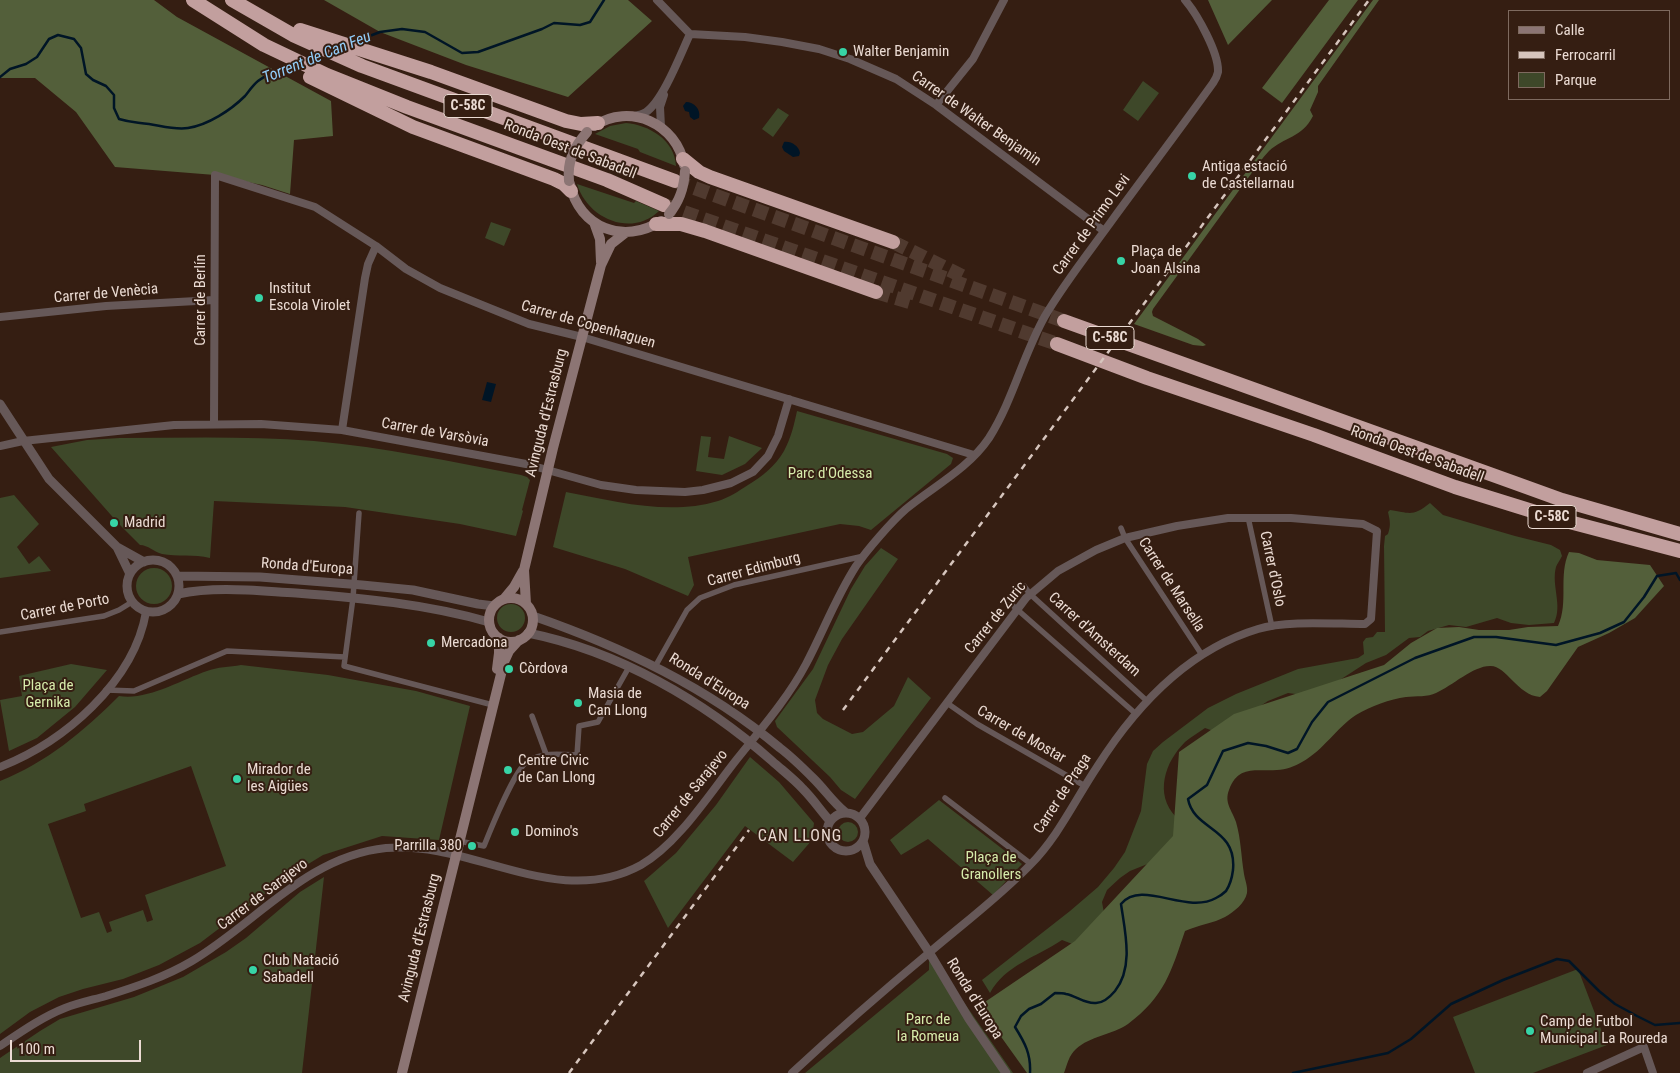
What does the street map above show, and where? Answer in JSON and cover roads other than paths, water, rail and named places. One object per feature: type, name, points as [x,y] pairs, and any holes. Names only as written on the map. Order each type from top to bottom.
[{"type":"highway","name":"Ronda Oest de Sabadell","points":[[193,0],[264,45],[327,75],[607,180],[666,209]]},
{"type":"highway","name":"Ronda Oest de Sabadell","points":[[232,0],[293,35],[386,75],[674,181]]},
{"type":"highway","points":[[266,19],[431,72],[566,121],[592,128]]},
{"type":"highway","points":[[264,45],[308,76],[376,110],[413,127],[570,186]]},
{"type":"highway","points":[[684,165],[893,242]]},
{"type":"highway","points":[[656,224],[681,224],[705,231],[876,292]]},
{"type":"highway","name":"Ronda Oest de Sabadell","points":[[1064,321],[1552,496],[1680,534]]},
{"type":"highway","name":"Ronda Oest de Sabadell","points":[[1057,344],[1147,378],[1314,435],[1455,487],[1558,519],[1680,550]]},
{"type":"main road","points":[[621,116],[635,116],[661,127],[672,136],[684,165],[684,185],[681,196],[666,209],[656,224],[644,230],[625,232],[608,229],[594,222],[582,212],[574,199],[570,186],[569,166],[578,142],[592,128],[608,119],[621,116]]},
{"type":"main road","name":"Avinguda d'Estrasburg","points":[[594,222],[600,239],[601,265]]},
{"type":"main road","name":"Avinguda d'Estrasburg","points":[[526,604],[524,570],[601,265],[611,244],[625,232]]},
{"type":"main road","name":"Avinguda d'Estrasburg","points":[[504,599],[524,570]]},
{"type":"main road","points":[[516,598],[526,604],[533,616],[532,626],[528,632],[519,640],[508,642],[499,638],[491,629],[489,622],[494,606],[504,599],[516,598]]},
{"type":"main road","name":"Avinguda d'Estrasburg","points":[[396,1073],[453,855],[489,704],[498,664],[499,638]]},
{"type":"main road","name":"Avinguda d'Estrasburg","points":[[402,1073],[450,880],[453,855],[460,841],[504,662],[509,651],[519,640]]},
{"type":"street","points":[[635,116],[646,112],[654,104],[667,83],[690,34],[656,0]]},
{"type":"street","points":[[936,105],[973,59],[1004,0]]},
{"type":"street","name":"Carrer de Primo Levi","points":[[1011,394],[1026,354],[1045,316],[1074,271],[1213,83],[1218,72],[1215,57],[1197,16],[1185,0]]},
{"type":"street","name":"Carrer de Walter Benjamin","points":[[690,34],[745,37],[819,49],[850,59],[896,79],[936,105],[1104,231]]},
{"type":"street","points":[[661,127],[660,107],[667,83]]},
{"type":"street","name":"Carrer de Copenhaguen","points":[[214,175],[315,207],[376,246],[406,269],[440,288],[529,324],[582,337],[974,455]]},
{"type":"street","name":"Carrer de Berlín","points":[[214,175],[214,424]]},
{"type":"street","points":[[342,430],[365,278],[368,264],[376,246]]},
{"type":"street","name":"Carrer de Venècia","points":[[0,317],[106,306],[214,300]]},
{"type":"street","name":"Carrer de Sarajevo","points":[[0,1046],[51,1014],[70,1006],[147,982],[188,964],[223,941],[295,884],[328,865],[347,858],[386,848],[423,849],[549,879],[590,881],[620,874],[642,864],[664,849],[759,731],[804,667],[854,569],[864,556],[903,512],[959,470],[974,455],[987,440],[1011,394]]},
{"type":"street","name":"Carrer de Varsòvia","points":[[0,446],[24,441],[174,424],[261,424],[342,430],[526,464],[601,485],[636,490],[685,492],[731,483],[753,472],[768,456],[778,436],[789,399]]},
{"type":"street","points":[[0,404],[49,479],[117,547],[144,562]]},
{"type":"street","points":[[359,513],[353,598],[344,666],[489,704]]},
{"type":"street","name":"Carrer de Zuric","points":[[860,818],[1030,594],[1058,571],[1096,550],[1125,538],[1177,526],[1228,518],[1363,524],[1377,531],[1371,619],[1364,624]]},
{"type":"street","name":"Carrer d'Oslo","points":[[1248,518],[1272,627]]},
{"type":"street","name":"Carrer de Marsella","points":[[1121,528],[1125,538],[1202,655]]},
{"type":"street","points":[[117,547],[130,574]]},
{"type":"street","name":"Carrer Edimburg","points":[[656,666],[687,610],[700,598],[734,585],[864,556]]},
{"type":"street","points":[[152,560],[167,564],[177,576],[178,594],[169,607],[162,611],[146,612],[138,608],[132,602],[126,588],[133,569],[144,562],[152,560]]},
{"type":"street","name":"Ronda d'Europa","points":[[177,576],[260,577],[354,584],[413,590],[494,606]]},
{"type":"street","name":"Carrer d'Amsterdam","points":[[1024,586],[1030,594],[1148,701]]},
{"type":"street","name":"Ronda d'Europa","points":[[178,594],[194,591],[258,591],[353,598],[467,616],[489,622]]},
{"type":"street","name":"Carrer de Porto","points":[[0,632],[104,616],[132,602]]},
{"type":"street","name":"Carrer d'Amsterdam","points":[[1010,604],[1136,714]]},
{"type":"street","points":[[0,767],[42,747],[72,725],[106,690],[121,672],[136,647],[146,612]]},
{"type":"street","name":"Ronda d'Europa","points":[[533,616],[604,642],[656,666],[724,706],[781,748],[834,803],[845,812],[860,818],[865,829],[863,841],[870,864],[929,952],[989,1050],[1006,1073]]},
{"type":"street","name":"Carrer de Praga","points":[[792,1073],[929,952],[1002,893],[1032,864],[1058,831],[1112,743],[1136,714],[1171,678],[1202,655],[1234,638],[1259,628],[1286,624],[1364,624]]},
{"type":"street","name":"Ronda d'Europa","points":[[528,632],[599,654],[649,676],[716,717],[750,742],[802,788],[830,821],[827,833],[835,848],[857,854],[870,864]]},
{"type":"street","points":[[106,690],[134,690],[227,651],[345,658]]},
{"type":"street","points":[[460,841],[484,846],[502,803],[526,761],[546,754],[577,755],[579,726],[598,722],[629,667]]},
{"type":"street","name":"Carrer de Mostar","points":[[947,703],[977,724],[1085,786]]},
{"type":"street","points":[[532,716],[546,754]]},
{"type":"street","points":[[945,798],[1032,864]]},
{"type":"street","points":[[830,821],[845,812]]},
{"type":"street","points":[[846,851],[856,848],[863,841]]},
{"type":"street","points":[[1587,1073],[1644,1046],[1653,1073]]},
{"type":"water","points":[[686,102],[692,103],[696,107],[699,112],[699,118],[694,120],[690,117],[689,112],[685,111],[683,106]]},
{"type":"water","points":[[784,142],[794,144],[799,150],[799,156],[793,157],[784,151],[782,147]]},
{"type":"water","points":[[487,382],[496,384],[491,402],[482,400]]},
{"type":"waterway","name":"Torrent de Can Feu","points":[[354,42],[380,32],[402,29],[425,32],[462,53],[478,52],[554,23],[580,25],[590,22],[604,0]]},
{"type":"waterway","name":"Torrent de Can Feu","points":[[0,77],[10,69],[26,64],[37,57],[49,39],[58,35],[74,39],[81,48],[86,74],[93,80],[106,86],[114,95],[114,108],[119,119],[183,128],[203,124],[219,116],[245,96],[254,84],[262,78],[293,65]]},
{"type":"waterway","name":"Torrent de Can Feu","points":[[308,59],[324,54]]},
{"type":"waterway","points":[[1030,1073],[1027,1049],[1015,1027],[1021,1016],[1055,993],[1063,993],[1088,1002],[1102,1002],[1115,991],[1121,982],[1125,971],[1127,949],[1121,904],[1130,897],[1140,895],[1191,903],[1204,902],[1216,898],[1227,889],[1233,870],[1232,856],[1228,845],[1222,837],[1198,818],[1188,799],[1207,785],[1223,751],[1248,743],[1288,753],[1297,749],[1312,722],[1328,702],[1415,658],[1474,637],[1496,637],[1556,645],[1600,633],[1624,622],[1644,597],[1657,576],[1676,573],[1680,580]]},
{"type":"waterway","points":[[1293,1073],[1388,1053],[1411,1039],[1451,1004],[1503,980],[1557,959],[1569,961],[1615,1004],[1637,1016],[1655,1025],[1680,1023]]},
{"type":"tunnel","points":[[675,181],[1064,321]]},
{"type":"tunnel","points":[[664,205],[1057,344]]},
{"type":"tunnel","points":[[893,242],[962,276]]},
{"type":"tunnel","points":[[876,292],[916,304]]},
{"type":"railway","points":[[843,710],[1369,0]]},
{"type":"railway","points":[[569,1073],[749,830]]},
{"type":"place","name":"Walter Benjamin","points":[[843,52]]},
{"type":"place","name":"Antiga estació de Castellarnau","points":[[1192,176]]},
{"type":"place","name":"Plaça de Joan Alsina","points":[[1121,261]]},
{"type":"place","name":"Institut Escola Virolet","points":[[259,298]]},
{"type":"place","name":"Madrid","points":[[114,523]]},
{"type":"place","name":"Mercadona","points":[[431,643]]},
{"type":"place","name":"Còrdova","points":[[509,669]]},
{"type":"place","name":"Masia de Can Llong","points":[[578,703]]},
{"type":"place","name":"Centre Civic de Can Llong","points":[[508,770]]},
{"type":"place","name":"Mirador de les Aigües","points":[[237,779]]},
{"type":"place","name":"Domino's","points":[[515,832]]},
{"type":"place","name":"Parrilla 380","points":[[472,846]]},
{"type":"place","name":"Club Natació Sabadell","points":[[253,970]]},
{"type":"place","name":"Camp de Futbol Municipal La Roureda","points":[[1530,1031]]},
{"type":"district","name":"CAN LLONG","points":[[800,837]]},
{"type":"park label","name":"Parc d'Odessa","points":[[830,474]]},
{"type":"park label","name":"Plaça de Gernika","points":[[48,694]]},
{"type":"park label","name":"Plaça de Granollers","points":[[991,866]]},
{"type":"park label","name":"Parc de la Romeua","points":[[928,1028]]}]
